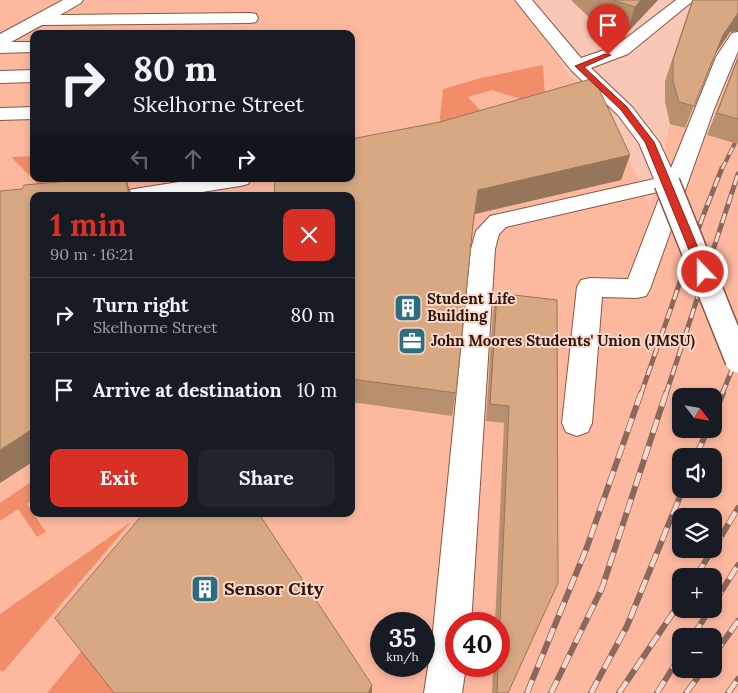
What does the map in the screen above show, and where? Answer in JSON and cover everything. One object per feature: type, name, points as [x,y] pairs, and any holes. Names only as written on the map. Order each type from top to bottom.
[{"type":"street","points":[[0,41],[75,0]]},
{"type":"street","points":[[38,20],[247,26],[256,0]]},
{"type":"street","points":[[522,0],[586,74],[624,109],[649,142],[738,360]]},
{"type":"street","points":[[570,90],[586,74],[622,50],[686,0]]},
{"type":"street","points":[[576,422],[590,287],[637,289],[704,109],[725,57],[738,37]]},
{"type":"street","points":[[0,48],[30,47]]},
{"type":"street","points":[[0,77],[30,76]]},
{"type":"street","points":[[0,114],[30,113]]},
{"type":"street","points":[[159,192],[221,182]]},
{"type":"street","points":[[443,693],[451,641],[483,249],[488,231],[498,221],[516,216],[667,183]]},
{"type":"shaded area","points":[[0,0],[523,0],[564,49],[560,63],[587,94],[625,148],[650,207],[670,124],[738,144],[738,693],[0,693]]},
{"type":"shaded area","points":[[543,65],[545,97],[530,102],[492,90],[468,97],[485,116],[439,127],[443,89],[481,78]]},
{"type":"shaded area","points":[[30,156],[30,176],[11,157]]},
{"type":"shaded area","points":[[36,182],[132,182],[45,191]]},
{"type":"shaded area","points":[[30,483],[30,502],[27,504],[30,508],[30,517],[36,517],[46,532],[37,537],[18,509],[0,521],[0,503]]},
{"type":"shaded area","points":[[131,522],[3,672],[0,670],[0,614]]},
{"type":"shaded area","points":[[84,648],[120,693],[47,693]]},
{"type":"building","points":[[613,0],[641,0],[635,7]]},
{"type":"building","points":[[693,0],[738,0],[738,13],[723,35],[694,106],[679,102],[673,81],[673,60]]},
{"type":"building","points":[[738,58],[738,119],[717,113]]},
{"type":"building","name":"Student Life Building","points":[[594,78],[630,155],[478,190],[456,393],[355,380],[355,192],[274,192],[275,182],[355,182],[355,138],[440,122]]},
{"type":"building","points":[[58,182],[127,182],[128,192],[30,192],[30,431],[0,450],[0,191],[22,189],[24,185]]},
{"type":"building","points":[[497,293],[557,300],[558,583],[508,693],[497,693],[498,677],[510,677],[510,612],[500,612],[509,406],[490,404]]},
{"type":"building","name":"Sensor City","points":[[140,517],[261,517],[372,685],[368,693],[114,693],[55,618]]},
{"type":"railway","points":[[722,169],[738,137]]},
{"type":"railway","points":[[641,394],[703,216],[722,168]]},
{"type":"railway","points":[[666,394],[738,174]]},
{"type":"railway","points":[[722,394],[738,355]]},
{"type":"railway","points":[[527,693],[587,547],[641,393]]},
{"type":"railway","points":[[551,693],[602,588],[666,393]]},
{"type":"railway","points":[[700,448],[704,438]]},
{"type":"railway","points":[[591,693],[627,626],[679,498]]},
{"type":"railway","points":[[722,535],[738,508]]},
{"type":"railway","points":[[701,568],[707,558]]},
{"type":"railway","points":[[722,590],[738,565]]},
{"type":"railway","points":[[619,693],[672,614]]},
{"type":"railway","points":[[698,628],[704,618]]},
{"type":"railway","points":[[722,644],[738,621]]},
{"type":"railway","points":[[657,693],[672,669]]},
{"type":"railway","points":[[686,693],[697,678]]},
{"type":"railway","points":[[728,693],[738,679]]},
{"type":"place","name":"Student Life Building","points":[[408,308]]},
{"type":"place","name":"John Moores Students' Union (JMSU)","points":[[412,341]]},
{"type":"place","name":"Sensor City","points":[[205,589]]},
{"type":"route","points":[[608,55],[578,66],[624,109],[649,142],[703,272]]}]
